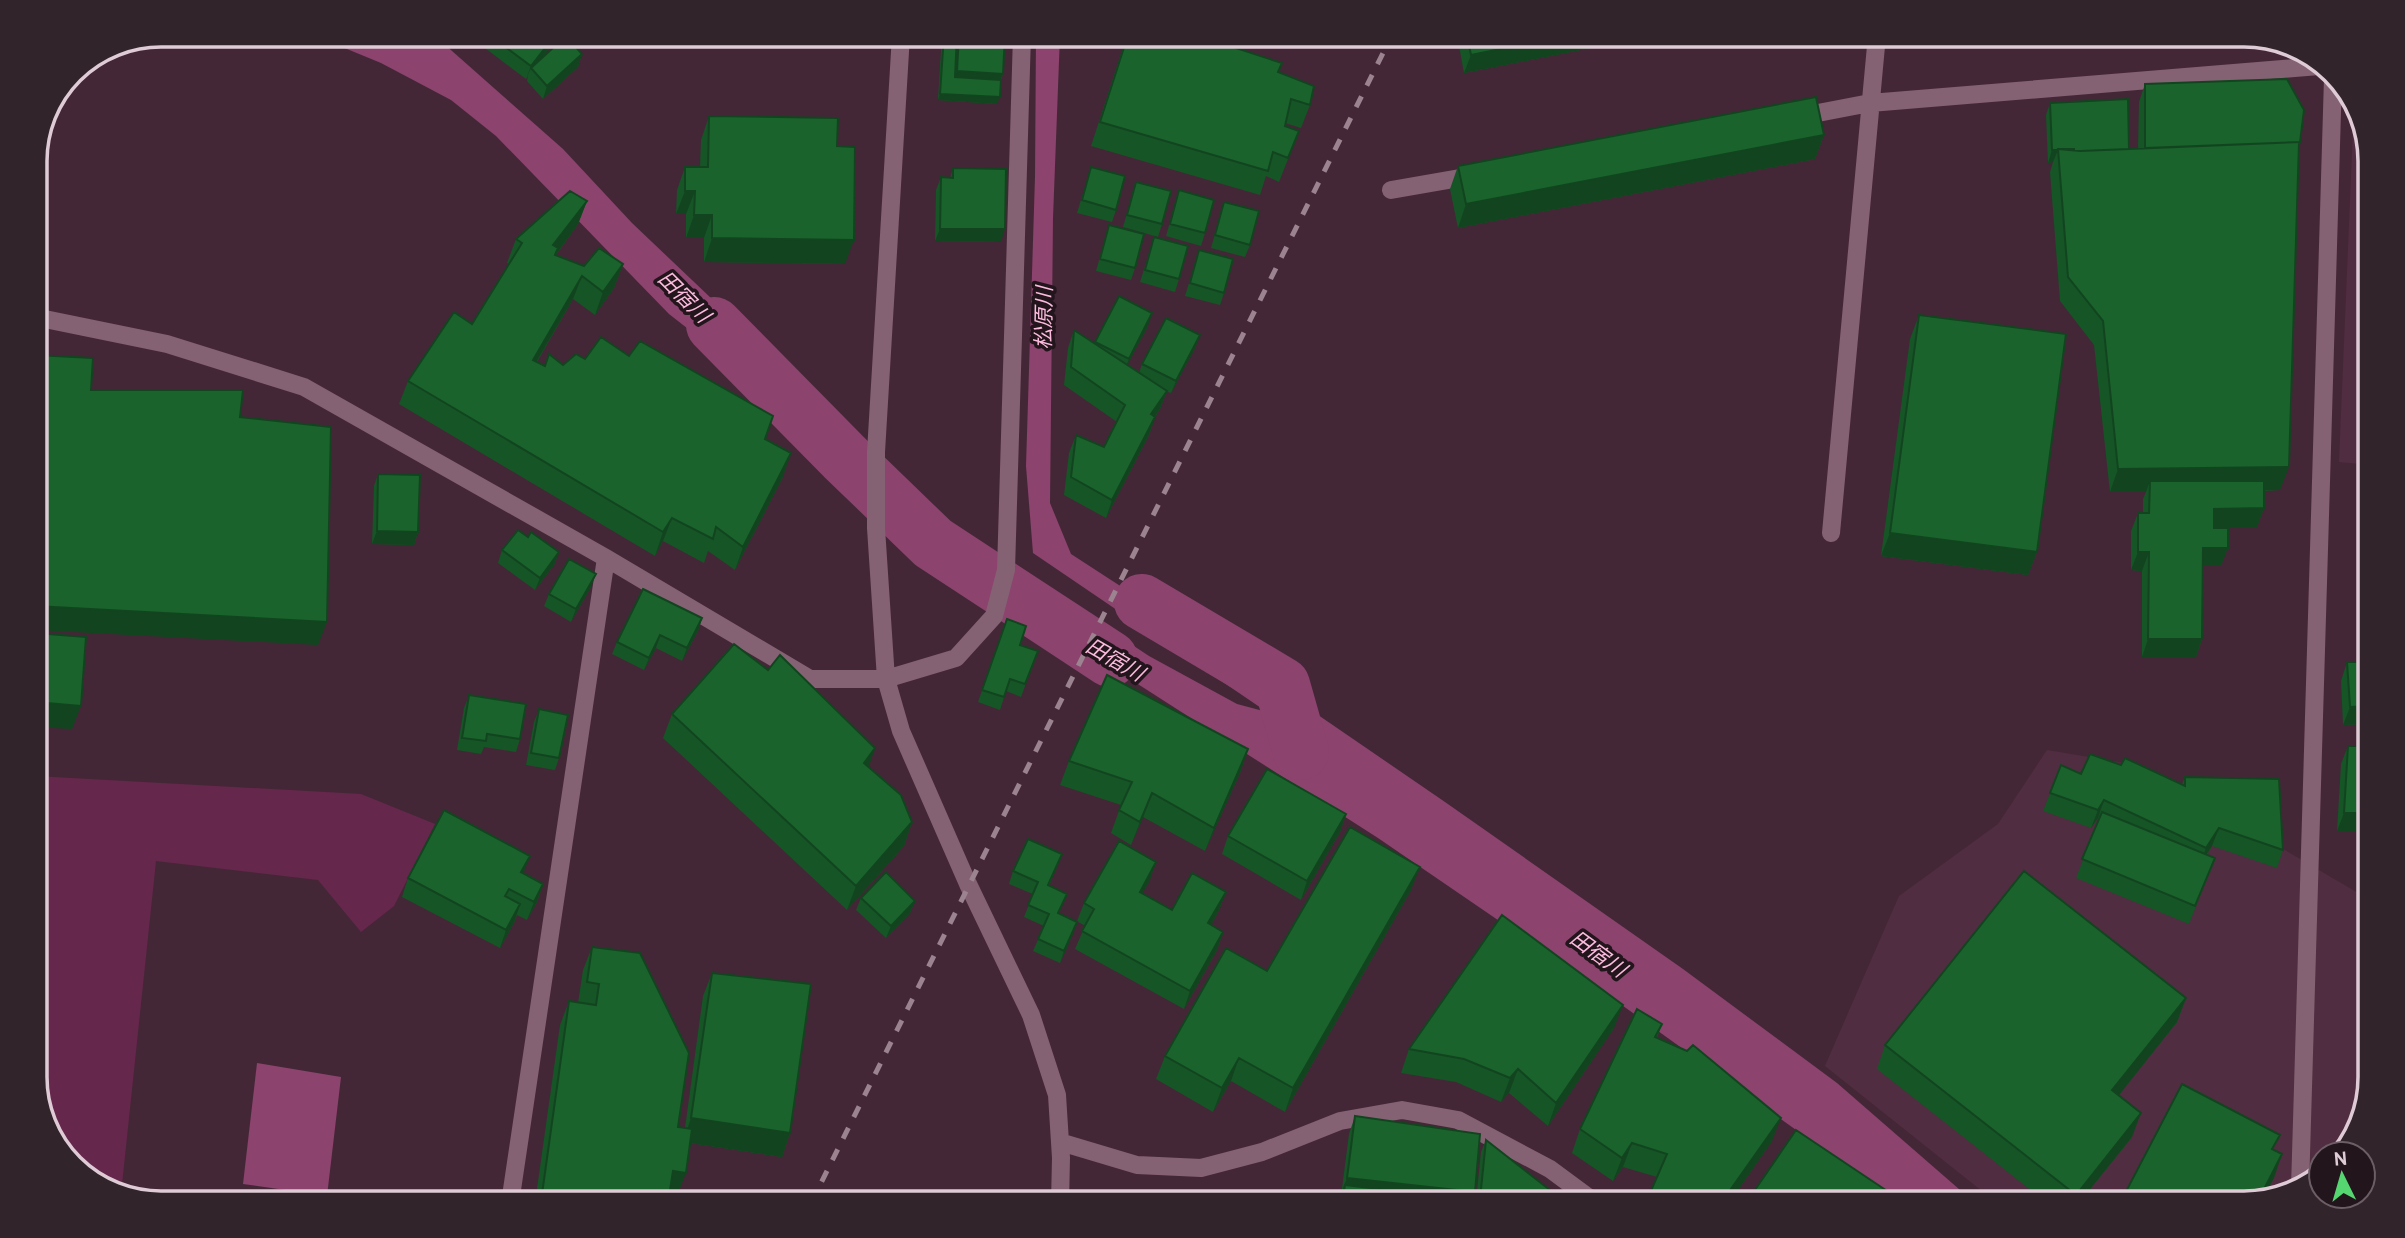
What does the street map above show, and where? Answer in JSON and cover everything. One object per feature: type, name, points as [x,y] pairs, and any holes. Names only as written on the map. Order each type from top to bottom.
[{"type":"street","points":[[900,47],[876,452],[876,528],[886,679],[901,731],[968,884],[1031,1015],[1057,1095],[1059,1191]]},
{"type":"street","points":[[47,319],[167,344],[304,387],[606,558],[810,679],[886,679],[956,658],[994,616],[1006,570],[1022,47]]},
{"type":"street","points":[[1831,533],[1876,47]]},
{"type":"street","points":[[1774,121],[1870,103],[2306,66]]},
{"type":"street","points":[[2300,1175],[2333,91]]},
{"type":"street","points":[[1391,190],[1501,170]]},
{"type":"street","points":[[512,1191],[606,558]]},
{"type":"street","points":[[1060,1142],[1137,1165],[1202,1168],[1262,1152],[1340,1121],[1402,1110],[1458,1120],[1550,1168],[1580,1191]]},
{"type":"shaded area","points":[[2353,129],[2358,154],[2358,464],[2339,462]]},
{"type":"shaded area","points":[[2047,750],[2142,766],[2358,893],[2358,1076],[2354,1106],[2346,1127],[2338,1140],[2307,1140],[2307,1171],[2287,1182],[2258,1190],[1982,1191],[1825,1066],[1899,896],[1998,824]]},
{"type":"shaded area","points":[[47,777],[361,794],[435,824],[394,906],[361,932],[318,880],[156,861],[122,1183],[98,1171],[76,1152],[59,1127],[49,1099]]},
{"type":"water","points":[[342,47],[448,47],[563,149],[632,223],[779,368],[761,386],[669,314],[496,136],[451,100],[381,63]]},
{"type":"water","points":[[1036,47],[1060,47],[1053,218],[1050,503],[1071,554],[1305,706],[1683,969],[1837,1083],[1961,1191],[1881,1191],[1612,998],[1378,838],[1052,629],[1022,572],[1149,656],[1237,704],[1267,712],[1033,553],[1026,466],[1035,177]]},
{"type":"water","points":[[257,1063],[341,1077],[328,1191],[292,1191],[243,1184]]},
{"type":"building","points":[[505,47],[546,47],[531,66]]},
{"type":"building","points":[[554,47],[576,47],[582,54],[547,86],[531,68]]},
{"type":"building","points":[[943,47],[956,47],[955,77],[1001,80],[1000,97],[940,94]]},
{"type":"building","points":[[958,47],[1004,47],[1003,74],[957,71]]},
{"type":"building","points":[[1124,47],[1233,47],[1282,63],[1278,72],[1314,86],[1310,105],[1291,99],[1285,126],[1299,131],[1288,158],[1273,152],[1268,171],[1100,122]]},
{"type":"building","points":[[1469,47],[1511,47],[1471,55]]},
{"type":"building","points":[[2287,79],[2304,110],[2300,142],[2145,148],[2145,84]]},
{"type":"building","points":[[1816,97],[1824,135],[1466,204],[1458,166]]},
{"type":"building","points":[[2128,99],[2129,149],[2052,150],[2050,103]]},
{"type":"building","points":[[709,116],[838,118],[837,146],[855,147],[854,240],[712,238],[712,215],[694,215],[695,191],[685,191],[685,167],[708,167]]},
{"type":"building","points":[[2299,142],[2289,467],[2118,469],[2103,321],[2068,277],[2058,149],[2080,151]]},
{"type":"building","points":[[1091,167],[1125,176],[1116,210],[1082,200]]},
{"type":"building","points":[[953,168],[1006,169],[1005,229],[940,229],[941,177],[953,178]]},
{"type":"building","points":[[1136,182],[1171,191],[1162,224],[1127,215]]},
{"type":"building","points":[[1179,190],[1214,200],[1205,233],[1170,224]]},
{"type":"building","points":[[570,191],[587,201],[553,245],[558,248],[555,255],[584,266],[599,248],[623,264],[603,292],[582,276],[533,360],[545,366],[549,354],[563,365],[576,354],[585,359],[601,337],[629,356],[640,341],[773,416],[765,439],[791,453],[743,547],[716,527],[713,539],[672,518],[663,532],[408,381],[454,312],[472,324],[522,243],[516,239]]},
{"type":"building","points":[[1224,202],[1259,211],[1250,245],[1215,235]]},
{"type":"building","points":[[1109,225],[1144,234],[1135,268],[1100,259]]},
{"type":"building","points":[[1154,237],[1188,246],[1179,279],[1145,270]]},
{"type":"building","points":[[1199,250],[1233,259],[1224,293],[1190,283]]},
{"type":"building","points":[[1119,296],[1152,313],[1129,359],[1095,342]]},
{"type":"building","points":[[1919,315],[2066,334],[2037,552],[1890,533]]},
{"type":"building","points":[[1166,318],[1200,335],[1176,381],[1142,364]]},
{"type":"building","points":[[1074,330],[1167,391],[1151,414],[1155,417],[1112,500],[1071,477],[1076,435],[1104,447],[1125,405],[1071,367]]},
{"type":"building","points":[[47,356],[93,358],[91,390],[243,390],[240,417],[331,427],[327,622],[47,607]]},
{"type":"building","points":[[378,474],[420,475],[418,532],[377,531]]},
{"type":"building","points":[[2150,481],[2264,481],[2264,508],[2214,509],[2214,528],[2228,528],[2228,548],[2203,548],[2202,639],[2148,639],[2149,552],[2138,552],[2138,513],[2149,513]]},
{"type":"building","points":[[518,530],[528,537],[531,532],[559,552],[540,578],[502,550]]},
{"type":"building","points":[[569,559],[596,574],[576,609],[549,594]]},
{"type":"building","points":[[643,589],[702,618],[687,648],[660,635],[649,658],[617,642]]},
{"type":"building","points":[[1007,619],[1026,626],[1020,645],[1038,651],[1025,684],[1010,679],[1004,697],[982,690]]},
{"type":"building","points":[[47,634],[86,637],[81,706],[47,703]]},
{"type":"building","points":[[734,644],[768,670],[780,655],[875,748],[864,763],[901,795],[912,822],[856,886],[672,714]]},
{"type":"building","points":[[2347,662],[2358,662],[2358,707],[2350,707]]},
{"type":"building","points":[[1107,675],[1248,749],[1214,828],[1152,793],[1140,822],[1119,810],[1132,782],[1069,761]]},
{"type":"building","points":[[469,695],[526,704],[520,739],[487,734],[486,741],[462,738]]},
{"type":"building","points":[[539,709],[568,715],[559,758],[531,753]]},
{"type":"building","points":[[2348,746],[2358,746],[2358,813],[2344,813]]},
{"type":"building","points":[[2090,754],[2121,765],[2125,758],[2185,786],[2185,777],[2279,779],[2283,850],[2219,828],[2206,848],[2104,800],[2098,810],[2050,793],[2061,765],[2081,774]]},
{"type":"building","points":[[1267,769],[1346,814],[1307,881],[1228,836]]},
{"type":"building","points":[[444,810],[530,856],[521,872],[543,884],[534,902],[509,889],[505,896],[520,904],[506,930],[408,878]]},
{"type":"building","points":[[2102,812],[2215,858],[2195,906],[2082,859]]},
{"type":"building","points":[[1350,827],[1420,867],[1293,1088],[1239,1058],[1222,1088],[1165,1056],[1226,948],[1267,971]]},
{"type":"building","points":[[1028,839],[1062,854],[1048,885],[1067,894],[1058,913],[1077,922],[1064,951],[1038,939],[1049,914],[1028,905],[1038,882],[1013,871]]},
{"type":"building","points":[[1119,841],[1156,862],[1140,892],[1172,910],[1192,873],[1226,892],[1208,923],[1223,932],[1190,991],[1082,931],[1094,909],[1084,903]]},
{"type":"building","points":[[2024,871],[2186,998],[2112,1090],[2141,1113],[2079,1191],[2071,1191],[1885,1045]]},
{"type":"building","points":[[886,872],[915,901],[891,926],[861,898]]},
{"type":"building","points":[[1502,915],[1623,1005],[1556,1103],[1518,1069],[1510,1078],[1464,1059],[1409,1049]]},
{"type":"building","points":[[592,947],[640,953],[689,1053],[678,1127],[692,1129],[686,1173],[673,1171],[670,1191],[542,1191],[569,1001],[596,1005],[599,984],[587,982]]},
{"type":"building","points":[[712,973],[811,984],[790,1133],[691,1118]]},
{"type":"building","points":[[1637,1009],[1662,1024],[1655,1037],[1687,1051],[1693,1045],[1781,1118],[1729,1191],[1651,1191],[1667,1154],[1632,1143],[1622,1158],[1580,1129]]},
{"type":"building","points":[[2182,1084],[2280,1135],[2272,1149],[2282,1154],[2264,1189],[2126,1191]]},
{"type":"building","points":[[1355,1116],[1480,1134],[1475,1191],[1347,1178]]},
{"type":"building","points":[[1796,1130],[1887,1191],[1754,1191]]},
{"type":"building","points":[[1486,1140],[1551,1191],[1481,1191]]},
{"type":"building","points":[[1345,1185],[1395,1191],[1344,1191]]},
{"type":"waterway","name":"田宿川","points":[[714,325],[933,543],[1110,659]]},
{"type":"waterway","name":"松原川","points":[[1142,602],[1282,685],[1301,752]]},
{"type":"railway","points":[[817,1191],[1386,47]]}]
